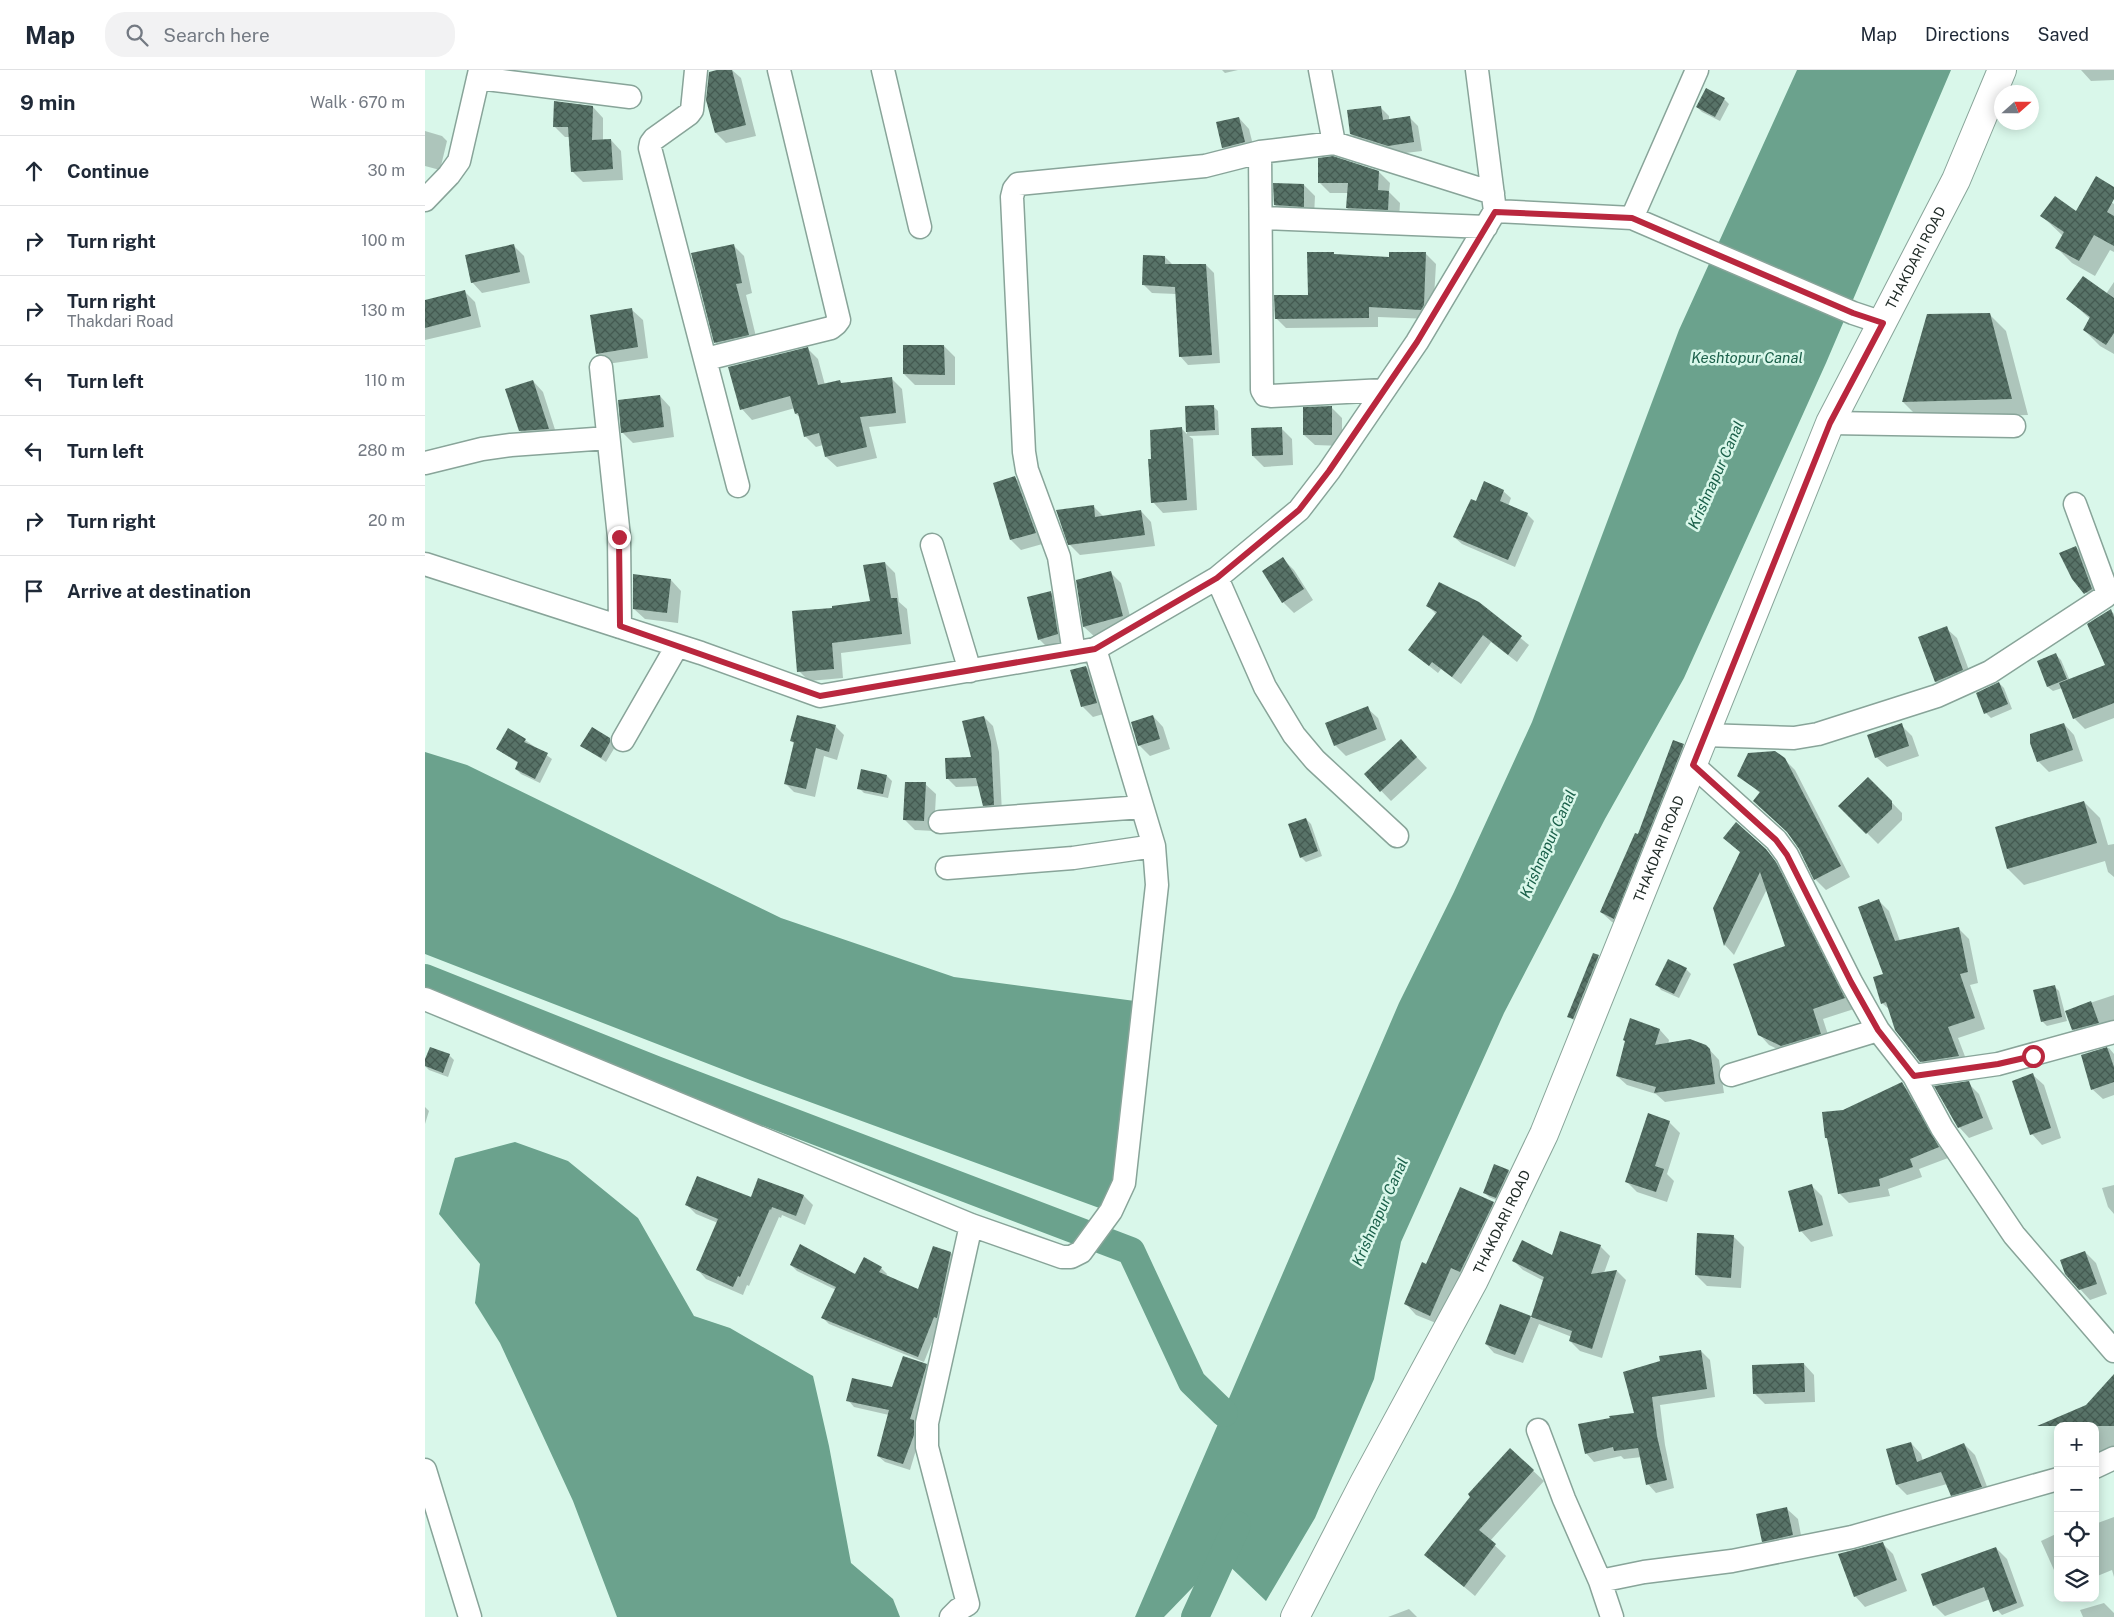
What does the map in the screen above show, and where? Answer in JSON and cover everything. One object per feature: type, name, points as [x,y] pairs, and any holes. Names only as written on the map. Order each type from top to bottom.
[{"type":"street","points":[[696,70],[692,110],[655,138],[650,148],[739,486]]},
{"type":"street","points":[[706,359],[831,328],[839,320],[779,70]]},
{"type":"street","points":[[883,70],[920,227]]},
{"type":"street","points":[[1320,70],[1334,143]]},
{"type":"street","points":[[425,564],[620,626],[820,696],[1085,651],[1217,578],[1299,510],[1329,471],[1417,342],[1491,211],[1477,70]]},
{"type":"street","points":[[1632,218],[1697,70]]},
{"type":"street","name":"THAKDARI ROAD","points":[[1295,1617],[1364,1483],[1474,1280],[1544,1134],[1830,423],[1956,180],[2002,70]]},
{"type":"street","points":[[425,200],[449,175],[459,161],[479,74],[630,97]]},
{"type":"street","points":[[425,999],[971,1225],[1062,1257],[1071,1257],[1081,1252],[1111,1211],[1124,1183],[1157,885],[1154,846],[1142,807],[1085,651],[1059,557],[1027,470],[1024,452],[1012,197],[1014,189],[1018,184],[1205,166],[1260,152],[1334,143],[1491,211]]},
{"type":"street","points":[[1260,152],[1263,390],[1265,395],[1384,390]]},
{"type":"street","points":[[1261,218],[1491,211],[1632,218],[1853,313],[1883,323]]},
{"type":"street","points":[[601,368],[619,537],[620,626]]},
{"type":"street","points":[[1830,423],[2015,426]]},
{"type":"street","points":[[425,463],[482,449],[511,445],[608,438]]},
{"type":"street","points":[[1704,735],[1794,738],[1818,734],[1937,696],[1990,672],[2106,596],[2107,591],[2075,504]]},
{"type":"street","points":[[932,545],[970,671]]},
{"type":"street","points":[[1217,578],[1265,687],[1294,735],[1315,760],[1397,836]]},
{"type":"street","points":[[623,740],[677,646]]},
{"type":"street","points":[[1693,765],[1776,840],[1787,855],[1851,982],[1878,1030],[1914,1076],[1943,1128],[2014,1235],[2114,1351]]},
{"type":"street","points":[[940,822],[1142,807]]},
{"type":"street","points":[[947,868],[1073,858],[1154,846]]},
{"type":"street","points":[[1731,1075],[1878,1030]]},
{"type":"street","points":[[1914,1076],[1998,1064],[2112,1038]]},
{"type":"street","points":[[951,1617],[957,1610],[968,1604],[927,1447],[927,1423],[971,1225]]},
{"type":"street","points":[[1538,1430],[1564,1499],[1600,1580],[1613,1617]]},
{"type":"street","points":[[2099,1465],[2114,1458]]},
{"type":"street","points":[[425,1470],[470,1617]]},
{"type":"street","points":[[1600,1580],[1644,1572],[1732,1561],[1852,1537],[2054,1480]]},
{"type":"water","name":"Keshtopur Canal","points":[[1797,70],[1951,70],[1826,363],[1684,678],[1605,819],[1504,1013],[1401,1242],[1374,1379],[1315,1518],[1266,1601],[1221,1558],[1164,1617],[1135,1617],[1399,1003],[1454,892],[1532,722],[1679,330]]},
{"type":"water","points":[[425,752],[467,765],[781,918],[954,977],[1135,1001],[1118,1181],[1102,1209],[750,1080],[425,954]]},
{"type":"water","points":[[515,1142],[568,1161],[638,1218],[694,1316],[730,1328],[813,1376],[829,1446],[851,1563],[893,1599],[900,1617],[617,1617],[573,1501],[500,1343],[475,1303],[480,1264],[439,1214],[455,1158]]},
{"type":"building","points":[[732,70],[746,125],[715,133],[706,100],[709,72]]},
{"type":"building","points":[[1706,88],[1725,98],[1715,117],[1696,107]]},
{"type":"building","points":[[554,101],[593,106],[592,140],[611,139],[613,169],[571,172],[568,127],[553,127]]},
{"type":"building","points":[[1381,106],[1383,120],[1410,116],[1414,142],[1388,146],[1350,134],[1347,110]]},
{"type":"building","points":[[1239,117],[1245,142],[1222,148],[1216,122]]},
{"type":"building","points":[[1333,156],[1379,171],[1378,190],[1389,191],[1388,210],[1346,208],[1348,183],[1318,183],[1318,158]]},
{"type":"building","points":[[2096,176],[2114,187],[2114,199],[2107,212],[2114,216],[2114,246],[2094,235],[2079,261],[2055,248],[2064,232],[2040,216],[2055,196],[2076,211]]},
{"type":"building","points":[[1273,183],[1304,184],[1304,207],[1274,205]]},
{"type":"building","points":[[514,244],[520,272],[471,283],[465,255]]},
{"type":"building","points":[[734,244],[742,283],[736,284],[749,335],[714,343],[691,253]]},
{"type":"building","points":[[1307,252],[1334,252],[1334,254],[1389,257],[1389,252],[1426,252],[1424,305],[1421,310],[1369,307],[1369,318],[1275,319],[1274,295],[1308,295]]},
{"type":"building","points":[[1143,255],[1165,256],[1165,264],[1206,264],[1212,355],[1179,357],[1175,287],[1142,285]]},
{"type":"building","points":[[2083,276],[2114,298],[2114,333],[2106,345],[2083,330],[2090,317],[2066,299]]},
{"type":"building","points":[[465,290],[471,316],[425,328],[425,300]]},
{"type":"building","points":[[632,308],[638,347],[596,354],[590,315]]},
{"type":"building","points":[[1990,313],[2012,399],[1902,402],[1927,314]]},
{"type":"building","points":[[903,345],[944,345],[945,375],[903,374]]},
{"type":"building","points":[[808,347],[818,385],[840,380],[841,383],[892,377],[896,413],[860,417],[867,447],[825,457],[819,433],[804,437],[798,413],[795,414],[790,396],[740,410],[728,367]]},
{"type":"building","points":[[533,380],[549,429],[519,431],[505,389]]},
{"type":"building","points":[[660,395],[664,427],[621,433],[618,400]]},
{"type":"building","points":[[1214,405],[1215,430],[1186,432],[1185,406]]},
{"type":"building","points":[[1332,406],[1332,435],[1303,435],[1303,407]]},
{"type":"building","points":[[1182,427],[1187,500],[1151,503],[1148,459],[1151,459],[1150,430]]},
{"type":"building","points":[[1282,427],[1283,455],[1252,456],[1251,428]]},
{"type":"building","points":[[1015,476],[1036,533],[1010,540],[993,483]]},
{"type":"building","points":[[1484,481],[1504,490],[1500,501],[1528,513],[1508,560],[1453,537],[1471,499],[1476,501]]},
{"type":"building","points":[[1094,505],[1095,517],[1141,510],[1145,535],[1068,545],[1056,510]]},
{"type":"building","points":[[2076,546],[2092,589],[2084,594],[2072,579],[2059,553]]},
{"type":"building","points":[[1283,557],[1304,589],[1282,603],[1262,571]]},
{"type":"building","points":[[885,562],[891,598],[897,598],[902,634],[832,643],[834,669],[797,672],[792,611],[832,608],[832,606],[870,601],[863,565]]},
{"type":"building","points":[[1111,571],[1123,616],[1083,627],[1076,580]]},
{"type":"building","points":[[633,574],[671,579],[667,613],[633,609]]},
{"type":"building","points":[[1439,582],[1479,602],[1522,636],[1508,655],[1483,635],[1452,677],[1432,662],[1429,666],[1408,650],[1437,612],[1426,606]]},
{"type":"building","points":[[1051,591],[1058,634],[1038,640],[1027,597]]},
{"type":"building","points":[[2111,609],[2114,617],[2114,703],[2073,719],[2059,683],[2105,665],[2087,624]]},
{"type":"building","points":[[1947,626],[1963,670],[1935,682],[1918,637]]},
{"type":"building","points":[[2056,653],[2067,679],[2047,687],[2037,661]]},
{"type":"building","points":[[1086,666],[1097,703],[1081,707],[1070,670]]},
{"type":"building","points":[[1999,682],[2008,704],[1984,714],[1976,693]]},
{"type":"building","points":[[1368,706],[1377,729],[1334,746],[1325,723]]},
{"type":"building","points":[[797,715],[836,725],[829,752],[816,748],[806,789],[784,784],[794,742],[790,741]]},
{"type":"building","points":[[1153,715],[1160,739],[1138,746],[1131,722]]},
{"type":"building","points":[[984,716],[991,742],[994,805],[983,806],[976,778],[946,779],[945,758],[971,757],[962,721]]},
{"type":"building","points":[[1902,723],[1909,746],[1875,758],[1867,735]]},
{"type":"building","points":[[2064,723],[2073,750],[2037,762],[2030,743],[2030,734]]},
{"type":"building","points":[[592,727],[610,738],[610,742],[601,758],[580,746]]},
{"type":"building","points":[[508,728],[526,739],[524,742],[548,753],[535,779],[515,769],[518,762],[496,749]]},
{"type":"building","points":[[1401,739],[1417,757],[1380,792],[1364,774]]},
{"type":"building","points":[[1673,740],[1684,744],[1614,919],[1600,912],[1635,833],[1638,834]]},
{"type":"building","points":[[1775,751],[1785,758],[1841,866],[1814,880],[1799,849],[1787,832],[1753,801],[1760,792],[1737,776],[1748,753]]},
{"type":"building","points":[[861,769],[887,775],[883,794],[857,789]]},
{"type":"building","points":[[1868,777],[1892,801],[1892,809],[1866,834],[1838,806]]},
{"type":"building","points":[[905,782],[926,782],[924,821],[903,820]]},
{"type":"building","points":[[2084,801],[2097,843],[2007,869],[1995,827]]},
{"type":"building","points":[[1306,818],[1318,851],[1300,858],[1288,824]]},
{"type":"building","points":[[1736,822],[1766,849],[1776,862],[1845,998],[1813,1009],[1821,1034],[1781,1046],[1758,1035],[1733,964],[1785,946],[1760,872],[1724,946],[1713,908],[1740,852],[1723,838]]},
{"type":"building","points":[[1879,899],[1895,941],[1959,927],[1968,972],[1960,974],[1975,1018],[1948,1027],[1959,1056],[1920,1062],[1895,1030],[1886,1002],[1881,1004],[1873,977],[1883,974],[1858,907]]},
{"type":"building","points":[[1593,953],[1599,955],[1573,1019],[1567,1017]]},
{"type":"building","points":[[1668,959],[1687,968],[1674,994],[1655,985]]},
{"type":"building","points":[[2055,985],[2062,1017],[2041,1022],[2033,990]]},
{"type":"building","points":[[2091,1001],[2099,1023],[2072,1030],[2065,1011]]},
{"type":"building","points":[[1630,1018],[1660,1029],[1655,1045],[1690,1039],[1706,1045],[1710,1049],[1715,1084],[1654,1093],[1656,1087],[1616,1076],[1625,1041],[1623,1040]]},
{"type":"building","points":[[430,1047],[450,1054],[443,1073],[425,1066],[425,1059]]},
{"type":"building","points":[[2107,1047],[2114,1067],[2114,1082],[2091,1090],[2081,1055]]},
{"type":"building","points":[[2033,1073],[2051,1128],[2030,1135],[2012,1081]]},
{"type":"building","points":[[1969,1081],[1983,1118],[1958,1128],[1934,1086]]},
{"type":"building","points":[[1902,1082],[1939,1147],[1910,1159],[1913,1167],[1879,1179],[1880,1186],[1838,1194],[1827,1138],[1825,1138],[1822,1112],[1843,1110]]},
{"type":"building","points":[[1648,1113],[1670,1121],[1655,1166],[1664,1169],[1656,1192],[1625,1182]]},
{"type":"building","points":[[1494,1164],[1509,1170],[1496,1198],[1483,1193]]},
{"type":"building","points":[[697,1176],[751,1197],[758,1178],[804,1195],[796,1216],[772,1207],[770,1209],[740,1277],[738,1276],[733,1287],[696,1270],[718,1219],[685,1205]]},
{"type":"building","points":[[1812,1184],[1823,1225],[1799,1232],[1788,1191]]},
{"type":"building","points":[[1460,1187],[1494,1202],[1460,1272],[1451,1268],[1430,1316],[1404,1304],[1422,1262],[1426,1264]]},
{"type":"building","points":[[1560,1231],[1601,1245],[1591,1274],[1617,1270],[1592,1349],[1569,1341],[1572,1331],[1531,1317],[1544,1277],[1512,1261],[1522,1240],[1552,1255]]},
{"type":"building","points":[[1697,1233],[1734,1235],[1731,1278],[1695,1275]]},
{"type":"building","points":[[800,1244],[855,1274],[864,1257],[882,1267],[879,1272],[918,1289],[933,1246],[951,1252],[937,1318],[934,1317],[918,1357],[821,1318],[836,1287],[790,1265]]},
{"type":"building","points":[[2085,1251],[2097,1284],[2079,1290],[2065,1274],[2060,1260]]},
{"type":"building","points":[[1500,1304],[1531,1316],[1515,1355],[1485,1344]]},
{"type":"building","points":[[1701,1350],[1707,1389],[1652,1397],[1657,1436],[1667,1480],[1646,1485],[1638,1448],[1614,1451],[1613,1447],[1585,1454],[1578,1424],[1610,1418],[1609,1416],[1634,1413],[1623,1372],[1660,1361],[1659,1356]]},
{"type":"building","points":[[903,1356],[927,1364],[910,1419],[914,1420],[914,1435],[903,1464],[877,1456],[889,1410],[846,1401],[852,1378],[892,1387]]},
{"type":"building","points":[[1804,1363],[1805,1392],[1753,1394],[1752,1365]]},
{"type":"building","points":[[2114,1374],[2114,1426],[2099,1426],[2099,1422],[2054,1422],[2054,1426],[2037,1426],[2086,1405]]},
{"type":"building","points":[[1911,1442],[1917,1462],[1964,1443],[1982,1487],[1951,1496],[1941,1472],[1896,1485],[1886,1449]]},
{"type":"building","points":[[1510,1448],[1534,1470],[1479,1530],[1496,1544],[1464,1587],[1424,1555],[1470,1497],[1468,1494]]},
{"type":"building","points":[[1787,1507],[1793,1535],[1762,1542],[1756,1514]]},
{"type":"building","points":[[1883,1542],[1897,1580],[1854,1597],[1838,1554]]},
{"type":"building","points":[[1996,1547],[2017,1603],[1993,1612],[1984,1587],[1933,1606],[1921,1574]]},
{"type":"waterway","points":[[425,978],[656,1070],[1131,1251],[1192,1382],[1224,1413]]},
{"type":"waterway","name":"Krishnapur Canal","points":[[1195,1617],[1237,1525]]},
{"type":"route","points":[[619,537],[620,626],[820,696],[1095,649],[1217,578],[1299,510],[1329,471],[1417,342],[1495,212],[1632,218],[1853,313],[1883,323],[1830,423],[1693,765],[1776,840],[1787,855],[1851,982],[1878,1030],[1914,1076],[1998,1064],[2033,1056]]}]
